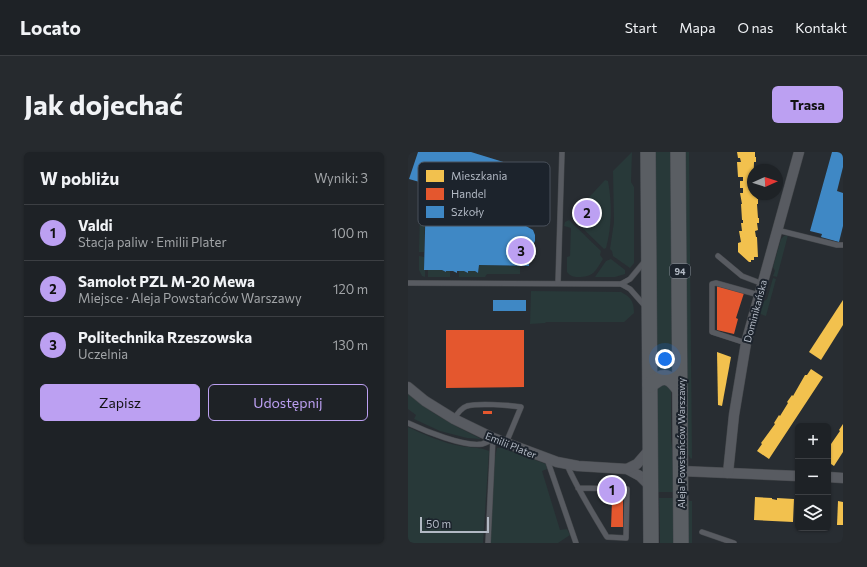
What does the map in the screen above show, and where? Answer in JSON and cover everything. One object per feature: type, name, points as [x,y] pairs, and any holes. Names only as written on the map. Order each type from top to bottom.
[{"type":"main road","points":[[648,152],[651,543]]},
{"type":"main road","name":"Aleja Powstańców Warszawy","points":[[678,152],[681,543]]},
{"type":"main road","points":[[650,386],[659,378],[664,377],[673,380],[680,390]]},
{"type":"street","name":"Dominikańska","points":[[728,472],[734,415],[746,343],[799,152]]},
{"type":"street","name":"Emilii Plater","points":[[408,387],[425,401],[454,419],[493,438],[547,459],[567,465],[627,469],[640,476],[650,486]]},
{"type":"street","points":[[627,469],[637,464],[650,449]]},
{"type":"street","points":[[681,471],[795,476]]},
{"type":"street","points":[[831,477],[843,478]]},
{"type":"lane","points":[[558,284],[562,152]]},
{"type":"lane","points":[[778,230],[837,245],[843,245]]},
{"type":"lane","points":[[408,283],[621,284],[630,278],[649,256]]},
{"type":"lane","points":[[718,256],[742,276],[763,284]]},
{"type":"lane","points":[[746,343],[712,332],[712,284],[716,283],[759,295]]},
{"type":"lane","points":[[621,284],[630,290],[649,312]]},
{"type":"lane","points":[[454,419],[460,410],[468,406],[506,405],[521,407],[506,443]]},
{"type":"lane","points":[[408,423],[443,437],[472,444],[484,444],[493,438]]},
{"type":"lane","points":[[488,543],[493,438]]},
{"type":"lane","points":[[547,459],[576,543]]},
{"type":"lane","points":[[567,465],[578,488],[607,537],[626,538],[627,489],[578,488]]},
{"type":"lane","points":[[702,532],[734,543]]},
{"type":"shaded area","points":[[632,152],[631,182],[634,187],[634,263],[630,268],[613,256],[610,249],[614,222],[613,171]]},
{"type":"shaded area","points":[[654,152],[673,152],[673,372],[657,373]]},
{"type":"shaded area","points":[[684,152],[689,152],[691,459],[686,451]]},
{"type":"shaded area","points":[[605,180],[608,181],[611,214],[608,240],[606,248],[604,249],[571,217]]},
{"type":"shaded area","points":[[569,220],[601,251],[600,255],[603,259],[596,270],[590,275],[575,277],[567,272],[567,257],[570,256],[571,228],[564,226],[565,222]]},
{"type":"shaded area","points":[[420,226],[425,226],[424,252],[419,252]]},
{"type":"shaded area","points":[[788,235],[777,277],[773,276],[775,271],[773,267],[781,239]]},
{"type":"shaded area","points":[[419,256],[424,257],[425,277],[422,276],[419,270]]},
{"type":"shaded area","points":[[611,259],[625,270],[625,274],[615,277],[595,277],[606,261]]},
{"type":"shaded area","points":[[479,265],[520,266],[520,274],[487,274],[485,277],[459,277],[459,271],[464,271],[467,273],[468,271],[475,271],[478,273]]},
{"type":"shaded area","points":[[428,270],[442,270],[445,272],[450,271],[450,277],[428,277]]},
{"type":"shaded area","points":[[773,278],[776,279],[766,316],[760,314],[763,302],[767,299]]},
{"type":"shaded area","points":[[531,291],[621,292],[631,300],[634,313],[624,322],[546,322],[530,324]]},
{"type":"shaded area","points":[[661,383],[671,388],[671,439],[675,476],[675,492],[658,492],[656,475],[655,391]]},
{"type":"shaded area","points":[[408,394],[434,413],[481,439],[467,438],[440,431],[414,419],[416,415],[408,409]]},
{"type":"shaded area","points":[[408,427],[427,436],[448,443],[489,451],[483,543],[408,543]]},
{"type":"shaded area","points":[[497,448],[502,448],[546,464],[547,469],[542,471],[560,530],[567,529],[570,535],[558,543],[490,543],[495,458]]},
{"type":"shaded area","points":[[659,498],[676,498],[676,543],[660,543]]},
{"type":"shaded area","points":[[687,501],[692,501],[692,543],[687,543]]},
{"type":"building: Mieszkania","points":[[737,152],[755,152],[756,162],[754,162],[754,164],[747,164],[747,200],[758,200],[757,204],[759,218],[759,223],[757,223],[758,230],[755,231],[757,237],[758,257],[754,257],[754,260],[751,260],[751,262],[749,262],[738,252],[738,243],[741,242],[739,231],[742,231],[741,223],[743,223],[740,193],[743,193],[743,188],[740,188],[740,181],[743,181],[743,177],[738,177],[737,162],[741,162],[740,158],[738,158]]},
{"type":"building: Mieszkania","points":[[843,300],[843,325],[821,360],[809,352]]},
{"type":"building: Mieszkania","points":[[717,352],[731,357],[722,406],[718,405]]},
{"type":"building: Mieszkania","points":[[811,369],[823,377],[769,459],[757,451],[788,403],[787,402],[792,395],[793,396],[805,375],[807,375]]},
{"type":"building: Mieszkania","points":[[843,424],[843,452],[834,466],[831,464],[831,444],[840,431],[839,430]]},
{"type":"building: Mieszkania","points":[[755,497],[772,498],[777,500],[777,498],[794,499],[793,522],[754,520]]},
{"type":"building: Mieszkania","points":[[838,501],[843,502],[843,525],[837,525]]},
{"type":"building: Handel","points":[[717,286],[744,293],[736,318],[738,319],[734,334],[717,330]]},
{"type":"building: Handel","points":[[446,330],[524,330],[524,387],[446,388]]},
{"type":"building: Handel","points":[[483,411],[492,411],[492,414],[483,414]]},
{"type":"building: Handel","points":[[611,478],[623,501],[623,527],[611,527],[612,501],[602,483]]},
{"type":"building: Szkoły","points":[[418,152],[471,152],[503,162],[418,162],[418,182],[409,179]]},
{"type":"building: Szkoły","points":[[832,152],[843,152],[843,167],[837,191],[843,193],[843,226],[839,242],[821,237],[822,234],[810,231]]},
{"type":"building: Szkoły","points":[[425,226],[526,226],[533,230],[535,235],[535,241],[532,247],[527,251],[527,256],[529,256],[529,266],[479,265],[478,273],[475,271],[468,271],[468,273],[464,271],[457,271],[457,273],[442,270],[424,270]]},
{"type":"building: Szkoły","points":[[493,300],[526,300],[526,311],[493,311]]},
{"type":"place","name":"Samolot PZL M-20 Mewa","points":[[587,213]]},
{"type":"place","name":"Politechnika Rzeszowska","points":[[521,251]]},
{"type":"place","name":"Valdi","points":[[612,490]]}]
